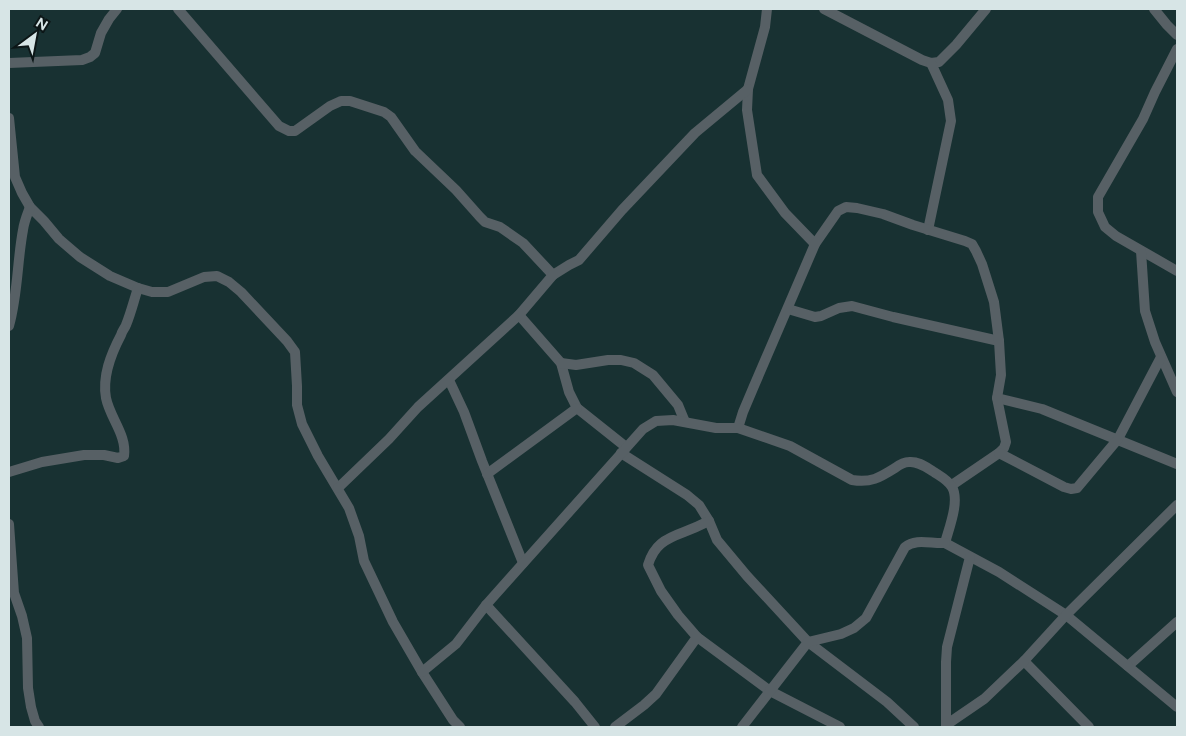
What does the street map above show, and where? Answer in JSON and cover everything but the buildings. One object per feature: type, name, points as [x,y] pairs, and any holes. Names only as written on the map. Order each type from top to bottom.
[{"type":"street","points":[[9,63],[82,60],[90,57],[94,53],[109,19],[117,9]]},
{"type":"street","points":[[178,9],[278,126],[289,131],[295,131],[330,106],[341,101],[350,101],[384,112],[391,117],[415,151],[456,190],[485,222],[500,227],[523,243],[553,276]]},
{"type":"street","points":[[767,9],[765,27],[748,89],[746,110],[757,175],[785,213],[816,244]]},
{"type":"street","points":[[824,9],[931,63],[938,62],[986,9]]},
{"type":"street","points":[[1154,9],[1177,35]]},
{"type":"street","points":[[1177,49],[1143,119],[1098,197],[1098,212],[1105,227],[1140,251],[1177,271]]},
{"type":"street","points":[[928,230],[951,121],[948,100],[931,63]]},
{"type":"street","points":[[338,488],[418,408],[519,315],[553,276],[569,264],[579,260],[622,210],[695,133],[748,89]]},
{"type":"street","points":[[9,118],[15,176],[30,208],[59,239],[80,257],[110,276],[152,292],[168,292],[204,277],[217,276],[242,292],[287,341],[295,352],[296,406],[302,424],[318,456],[349,508],[360,536],[364,561],[393,622],[422,672],[453,720],[460,727]]},
{"type":"street","points":[[738,428],[754,386],[816,244],[838,211],[846,207],[883,214],[972,244],[982,264],[994,302],[1001,375],[998,398],[1006,442],[1004,448],[999,453],[952,485]]},
{"type":"street","points":[[9,326],[23,228],[30,208]]},
{"type":"street","points":[[1140,251],[1145,311],[1161,357],[1177,392]]},
{"type":"street","points":[[9,472],[42,462],[84,455],[104,455],[118,458],[124,456],[123,440],[106,397],[105,375],[120,335],[126,327],[138,288]]},
{"type":"street","points":[[788,310],[815,317],[839,308],[852,306],[999,341]]},
{"type":"street","points":[[519,315],[560,363],[569,392],[577,408],[624,450],[699,505],[709,521],[717,540],[747,576],[808,642],[887,702],[914,727]]},
{"type":"street","points":[[999,453],[1064,487],[1077,488],[1118,439],[1161,357]]},
{"type":"street","points":[[560,363],[576,365],[608,360],[622,360],[634,363],[653,375],[678,405],[684,422]]},
{"type":"street","points":[[449,380],[464,412],[524,563]]},
{"type":"street","points":[[998,398],[1042,409],[1177,464]]},
{"type":"street","points":[[488,474],[577,408]]},
{"type":"street","points":[[422,672],[456,644],[486,605],[643,428],[656,422],[673,420],[716,428],[738,428],[790,446],[852,480],[863,482],[872,480],[900,465],[909,462],[918,463],[952,485],[956,496],[945,543]]},
{"type":"street","points":[[946,726],[984,699],[1024,661],[1066,615],[1177,505]]},
{"type":"street","points":[[709,521],[662,541],[651,556],[648,565],[661,591],[697,637],[770,691],[840,727]]},
{"type":"street","points":[[9,524],[10,559],[14,593],[27,638],[28,688],[31,707],[39,727]]},
{"type":"street","points":[[742,727],[808,642],[841,634],[854,628],[866,618],[904,547],[916,541],[945,543],[999,572],[1066,615],[1177,707]]},
{"type":"street","points":[[946,726],[947,647],[970,558]]},
{"type":"street","points":[[486,605],[575,702],[595,727]]},
{"type":"street","points":[[1128,666],[1177,622]]},
{"type":"street","points":[[615,727],[656,694],[697,637]]},
{"type":"street","points":[[1024,661],[1089,727]]}]
